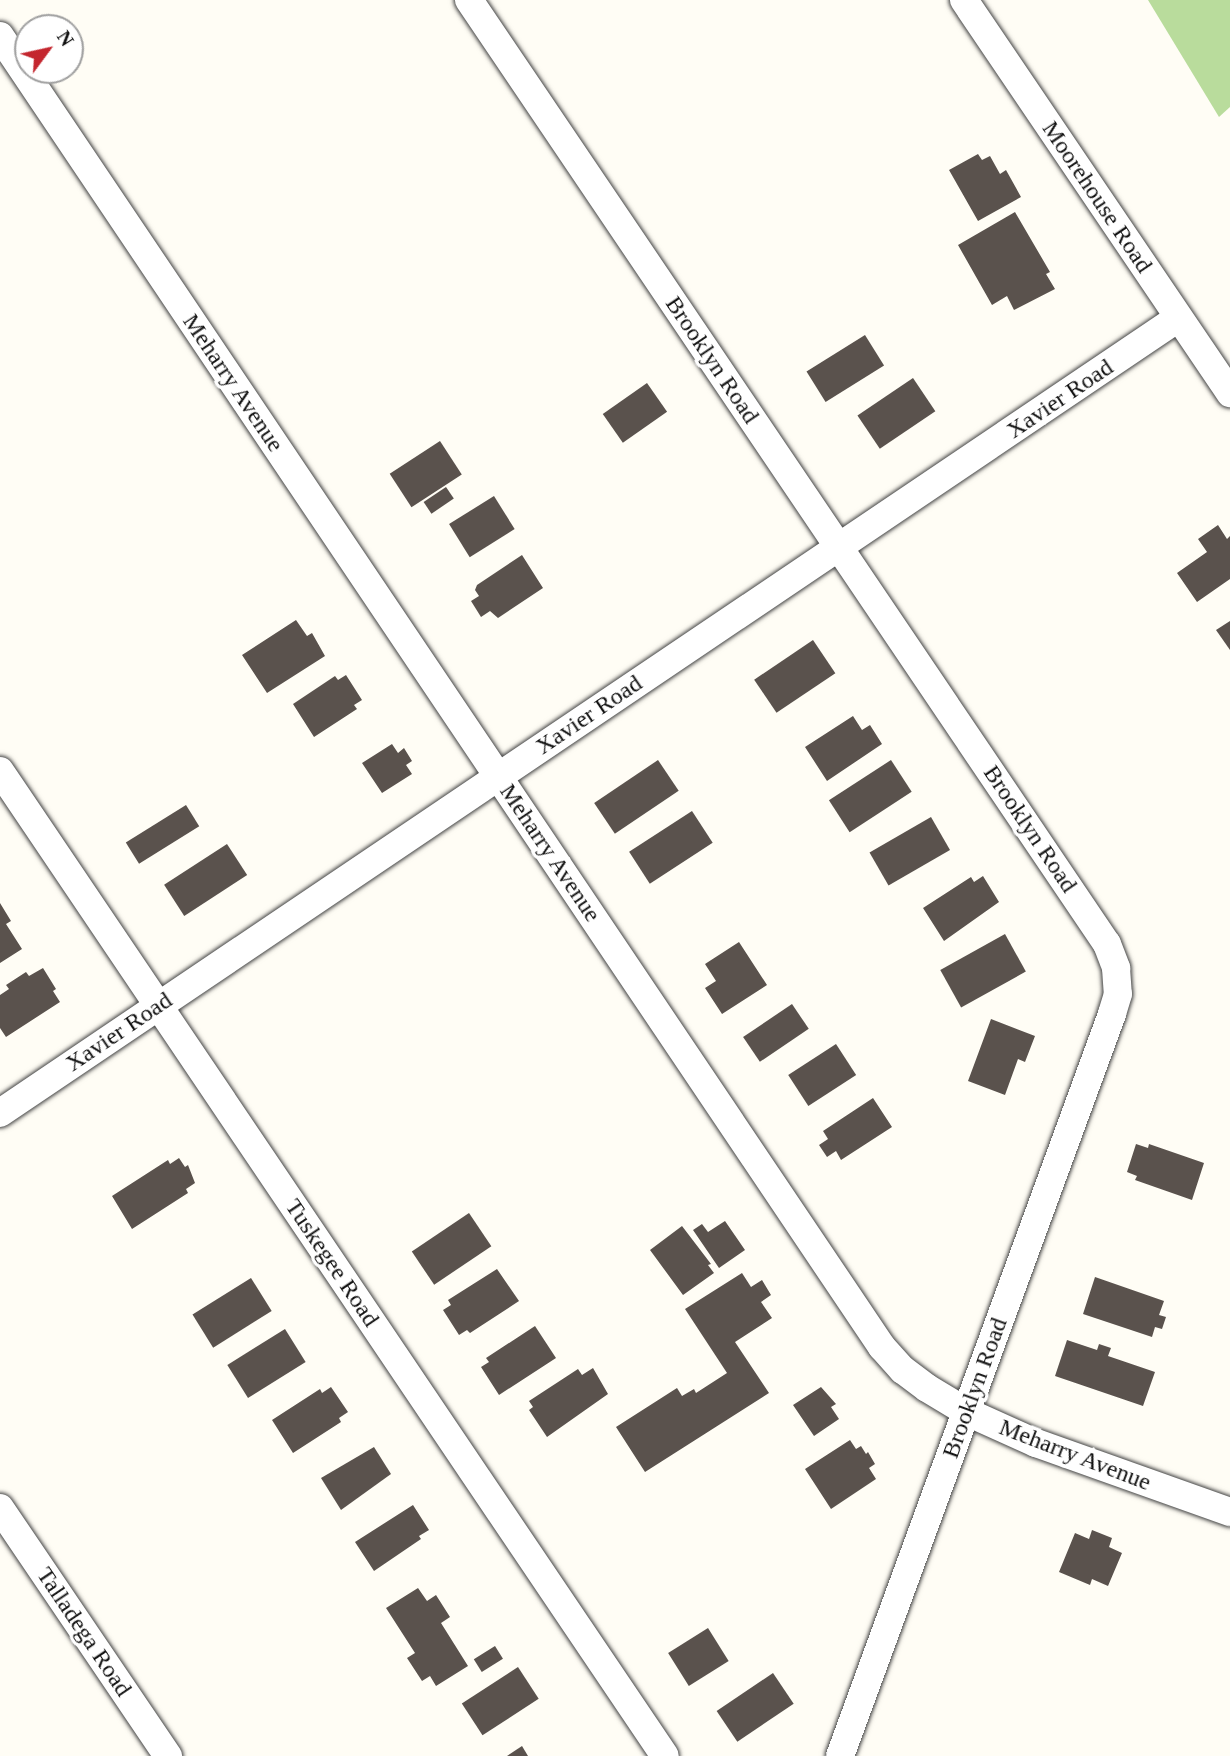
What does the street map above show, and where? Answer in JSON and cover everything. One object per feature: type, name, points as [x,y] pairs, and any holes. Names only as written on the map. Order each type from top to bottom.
[{"type":"street","name":"Brooklyn Road","points":[[469,0],[1107,944],[1116,968],[1118,994],[1112,1014],[840,1756]]},
{"type":"street","name":"Moorehouse Road","points":[[964,0],[1230,393]]},
{"type":"street","name":"Meharry Avenue","points":[[0,36],[882,1347],[911,1376],[967,1412],[1036,1443],[1230,1512]]},
{"type":"street","name":"Xavier Road","points":[[0,1112],[840,549],[1178,318]]},
{"type":"street","name":"Tuskegee Road","points":[[0,771],[665,1756]]},
{"type":"street","name":"Talladega Road","points":[[0,1508],[168,1756]]},
{"type":"green space","points":[[1148,0],[1230,0],[1230,107],[1219,117]]},
{"type":"building","points":[[978,154],[982,160],[990,156],[1000,174],[1006,170],[1021,197],[978,221],[949,170]]},
{"type":"building","points":[[1015,212],[1050,272],[1046,274],[1055,289],[1014,310],[1007,296],[992,305],[958,245]]},
{"type":"building","points":[[865,335],[884,366],[826,402],[806,372]]},
{"type":"building","points":[[913,378],[935,411],[880,449],[857,415]]},
{"type":"building","points":[[647,383],[667,412],[623,443],[603,414]]},
{"type":"building","points":[[440,441],[462,475],[411,507],[390,474]]},
{"type":"building","points":[[446,487],[454,499],[431,514],[424,502]]},
{"type":"building","points":[[494,496],[515,529],[470,557],[449,524]]},
{"type":"building","points":[[1218,525],[1227,539],[1230,536],[1230,579],[1197,602],[1177,573],[1207,552],[1198,539]]},
{"type":"building","points":[[522,555],[543,588],[498,618],[490,611],[481,617],[471,601],[479,596],[475,590],[477,585]]},
{"type":"building","points":[[296,620],[307,636],[312,633],[325,656],[267,693],[242,655]]},
{"type":"building","points":[[1230,621],[1230,650],[1216,630]]},
{"type":"building","points":[[813,640],[835,673],[777,713],[754,680]]},
{"type":"building","points":[[346,675],[362,700],[354,705],[357,709],[314,737],[293,704],[335,676],[338,680]]},
{"type":"building","points":[[853,716],[862,730],[870,725],[882,744],[827,781],[805,747]]},
{"type":"building","points":[[392,744],[398,753],[404,748],[412,761],[406,765],[412,774],[382,793],[362,763]]},
{"type":"building","points":[[658,760],[679,791],[615,834],[594,803]]},
{"type":"building","points":[[891,760],[912,792],[850,832],[829,800]]},
{"type":"building","points":[[186,805],[199,826],[139,864],[126,843]]},
{"type":"building","points":[[692,811],[713,843],[650,884],[629,852]]},
{"type":"building","points":[[931,817],[950,850],[889,885],[870,852]]},
{"type":"building","points":[[227,844],[247,875],[184,916],[164,885]]},
{"type":"building","points":[[983,876],[999,902],[944,941],[923,908],[971,877],[974,882]]},
{"type":"building","points":[[0,903],[11,921],[6,924],[22,949],[0,963]]},
{"type":"building","points":[[1005,934],[1026,972],[961,1007],[940,970]]},
{"type":"building","points":[[739,942],[767,985],[722,1014],[705,988],[716,981],[705,964]]},
{"type":"building","points":[[43,968],[56,989],[53,991],[60,1002],[6,1037],[0,1028],[0,995],[9,989],[6,985],[26,972],[29,976]]},
{"type":"building","points":[[792,1004],[809,1029],[760,1062],[743,1037]]},
{"type":"building","points":[[991,1019],[1035,1036],[1025,1062],[1018,1059],[1005,1095],[968,1081]]},
{"type":"building","points":[[836,1044],[856,1075],[808,1106],[788,1075]]},
{"type":"building","points":[[873,1098],[892,1127],[841,1160],[836,1151],[827,1157],[819,1145],[828,1139],[823,1131]]},
{"type":"building","points":[[1136,1144],[1148,1148],[1149,1144],[1204,1163],[1192,1200],[1135,1180],[1137,1176],[1127,1172]]},
{"type":"building","points":[[179,1158],[185,1167],[188,1165],[195,1183],[186,1189],[188,1193],[132,1229],[112,1196],[168,1160],[170,1164]]},
{"type":"building","points":[[469,1213],[491,1246],[434,1285],[412,1252]]},
{"type":"building","points":[[725,1221],[745,1250],[719,1268],[693,1230],[702,1224],[708,1232]]},
{"type":"building","points":[[682,1226],[711,1264],[708,1265],[714,1273],[683,1295],[650,1250]]},
{"type":"building","points":[[497,1269],[519,1301],[470,1333],[467,1330],[459,1335],[443,1310],[451,1305],[448,1300]]},
{"type":"building","points":[[742,1273],[751,1287],[762,1280],[771,1295],[761,1302],[772,1318],[735,1342],[769,1393],[645,1472],[616,1427],[677,1388],[682,1396],[694,1389],[696,1393],[727,1373],[685,1309]]},
{"type":"building","points":[[1095,1277],[1164,1301],[1159,1315],[1166,1317],[1162,1329],[1155,1327],[1152,1337],[1083,1314]]},
{"type":"building","points":[[251,1278],[272,1311],[213,1348],[192,1315]]},
{"type":"building","points":[[535,1326],[556,1358],[499,1395],[481,1367],[489,1362],[486,1358]]},
{"type":"building","points":[[285,1329],[306,1362],[248,1398],[227,1365]]},
{"type":"building","points":[[1067,1340],[1097,1350],[1099,1344],[1111,1348],[1108,1356],[1155,1372],[1143,1406],[1055,1376]]},
{"type":"building","points":[[593,1368],[608,1394],[547,1437],[529,1410],[533,1407],[529,1401],[578,1369],[582,1375]]},
{"type":"building","points":[[331,1387],[348,1412],[339,1418],[341,1422],[293,1453],[272,1420],[320,1389],[322,1393]]},
{"type":"building","points":[[821,1387],[836,1404],[831,1407],[839,1419],[814,1436],[793,1405]]},
{"type":"building","points":[[850,1440],[856,1449],[861,1446],[866,1454],[868,1452],[875,1464],[869,1468],[876,1479],[831,1509],[805,1469]]},
{"type":"building","points":[[374,1447],[391,1474],[341,1510],[321,1478]]},
{"type":"building","points":[[413,1505],[429,1530],[419,1536],[421,1539],[374,1571],[355,1542]]},
{"type":"building","points":[[1092,1530],[1112,1538],[1109,1547],[1122,1553],[1108,1586],[1092,1579],[1090,1585],[1059,1572],[1075,1533],[1089,1539]]},
{"type":"building","points":[[418,1588],[427,1601],[436,1595],[450,1617],[441,1623],[468,1666],[436,1686],[430,1676],[422,1681],[407,1658],[415,1653],[386,1608]]},
{"type":"building","points":[[708,1628],[729,1661],[689,1686],[668,1653]]},
{"type":"building","points":[[495,1646],[503,1659],[482,1672],[474,1659]]},
{"type":"building","points":[[518,1667],[539,1699],[483,1735],[462,1703]]},
{"type":"building","points":[[773,1673],[794,1704],[737,1742],[717,1711]]},
{"type":"building","points":[[522,1746],[528,1756],[507,1756]]}]
